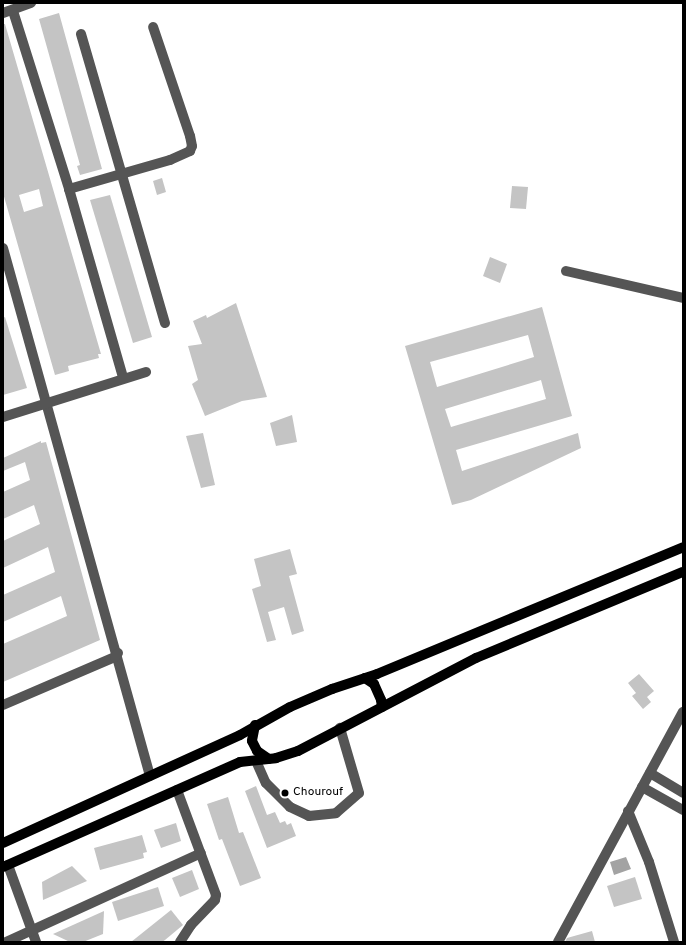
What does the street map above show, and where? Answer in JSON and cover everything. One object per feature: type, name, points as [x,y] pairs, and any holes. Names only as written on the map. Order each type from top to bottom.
[{"type":"main road","points":[[3,843],[240,735],[255,725],[304,701],[365,678],[683,548]]},
{"type":"main road","points":[[5,866],[240,762],[269,759],[298,751],[476,658],[683,572]]},
{"type":"main road","points":[[365,678],[374,684],[381,700],[382,707]]},
{"type":"main road","points":[[255,725],[252,741],[257,751],[269,759]]},
{"type":"street","points":[[30,3],[8,12],[69,189],[123,377]]},
{"type":"street","points":[[69,189],[182,156],[190,151],[192,146],[153,27]]},
{"type":"street","points":[[81,34],[120,173],[165,323]]},
{"type":"street","points":[[3,248],[118,653],[150,776]]},
{"type":"street","points":[[566,271],[683,298]]},
{"type":"street","points":[[3,417],[123,377],[146,372]]},
{"type":"street","points":[[3,705],[115,657],[118,653]]},
{"type":"street","points":[[558,942],[683,712]]},
{"type":"street","points":[[256,761],[266,783],[290,807],[309,816],[336,813],[359,793],[340,728]]},
{"type":"street","points":[[650,773],[683,793]]},
{"type":"street","points":[[642,787],[683,810]]},
{"type":"street","points":[[178,790],[214,888],[216,900],[191,925],[180,942]]},
{"type":"street","points":[[628,811],[648,862],[674,942]]},
{"type":"street","points":[[6,942],[201,853]]},
{"type":"street","points":[[5,866],[36,942]]},
{"type":"shaded area","points":[[626,857],[631,869],[614,875],[610,862]]},
{"type":"building","points":[[59,13],[102,169],[80,175],[77,166],[80,165],[39,19]]},
{"type":"building","points":[[3,24],[5,24],[101,354],[98,354],[99,358],[68,366],[69,371],[55,375],[3,193]],"holes":[[[39,189],[43,206],[24,212],[19,195]]]},
{"type":"building","points":[[162,178],[166,192],[157,195],[153,181]]},
{"type":"building","points":[[512,186],[528,187],[526,209],[510,208]]},
{"type":"building","points":[[110,195],[152,337],[133,343],[90,200]]},
{"type":"building","points":[[490,257],[507,264],[500,283],[483,276]]},
{"type":"building","points":[[236,303],[267,397],[242,401],[205,416],[192,384],[198,380],[188,346],[202,344],[193,321],[206,315],[207,318]]},
{"type":"building","points":[[542,307],[572,416],[456,450],[462,471],[578,433],[581,448],[471,500],[452,505],[405,346]],"holes":[[[528,335],[534,357],[437,387],[430,362]],[[541,380],[546,399],[451,427],[445,409]]]},
{"type":"building","points":[[5,317],[27,388],[3,395],[3,318]]},
{"type":"building","points":[[292,415],[297,442],[276,446],[270,423]]},
{"type":"building","points":[[203,433],[215,485],[201,488],[186,436]]},
{"type":"building","points":[[41,441],[41,443],[46,442],[100,640],[3,682],[3,644],[67,616],[61,596],[3,622],[3,595],[55,572],[48,547],[3,568],[3,541],[40,524],[34,505],[3,519],[3,492],[30,480],[25,462],[3,471],[3,458]]},
{"type":"building","points":[[290,549],[297,574],[289,576],[304,631],[292,635],[284,607],[268,612],[276,640],[267,642],[252,589],[261,586],[254,559]]},
{"type":"building","points":[[639,674],[654,691],[647,697],[651,702],[643,709],[632,696],[636,693],[628,683]]},
{"type":"building","points":[[256,786],[267,815],[275,812],[280,823],[285,821],[287,825],[291,823],[296,836],[267,848],[245,791]]},
{"type":"building","points":[[228,797],[239,833],[243,832],[261,878],[240,886],[222,839],[219,840],[207,804]]},
{"type":"building","points":[[176,823],[181,841],[161,848],[154,830]]},
{"type":"building","points":[[142,835],[147,852],[143,853],[144,858],[100,870],[94,848]]},
{"type":"building","points":[[72,866],[87,881],[43,900],[42,882]]},
{"type":"building","points":[[192,870],[199,889],[180,897],[172,878]]},
{"type":"building","points":[[635,877],[642,899],[614,907],[607,886]]},
{"type":"building","points":[[158,887],[164,906],[118,921],[112,902]]},
{"type":"building","points":[[171,910],[183,925],[165,940],[162,942],[131,942]]},
{"type":"building","points":[[104,911],[103,934],[83,942],[70,942],[53,934]]},
{"type":"building","points":[[592,931],[595,942],[565,942],[567,938]]},
{"type":"place","name":"Chourouf","points":[[285,793]]}]
